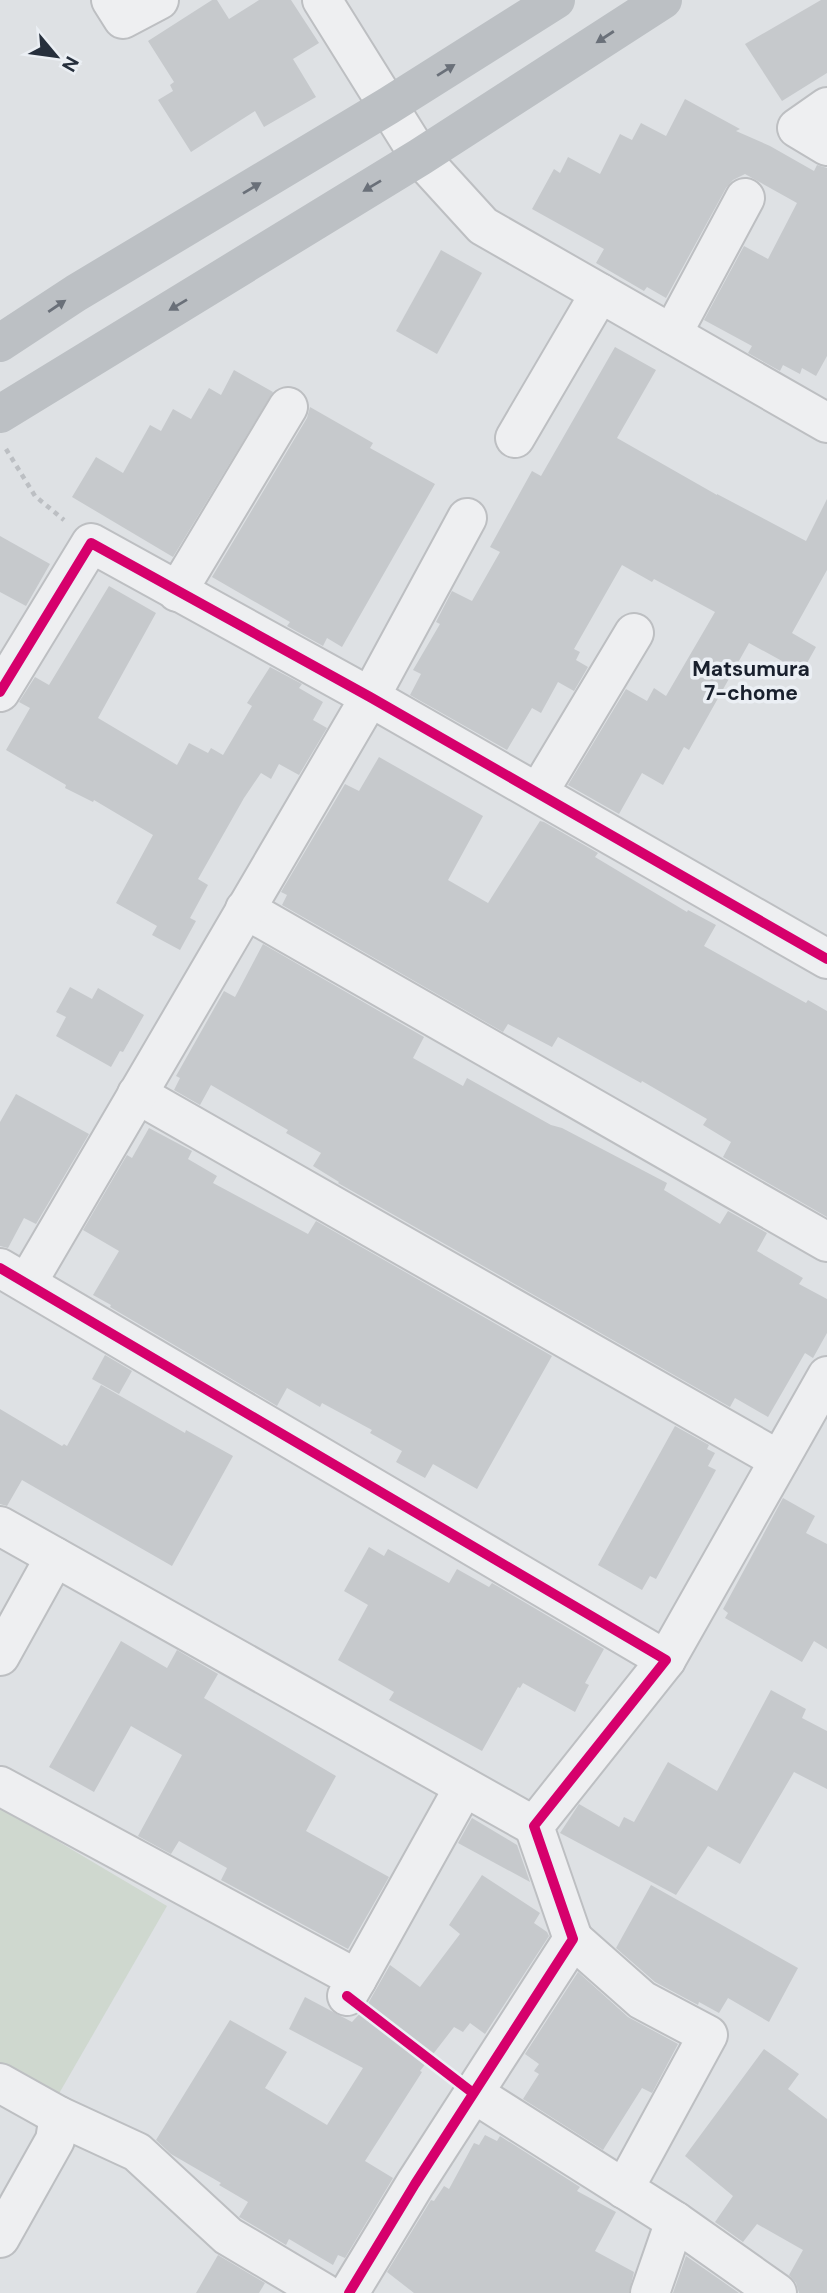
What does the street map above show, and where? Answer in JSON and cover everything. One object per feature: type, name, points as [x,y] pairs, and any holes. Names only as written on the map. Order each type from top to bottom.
[{"type":"street","points":[[111,0],[123,19],[159,0]]},
{"type":"street","points":[[322,0],[420,157],[483,226],[672,334],[825,416]]},
{"type":"street","points":[[0,343],[76,293],[388,106],[556,0]]},
{"type":"street","points":[[2,429],[663,0]]},
{"type":"street","points":[[827,107],[797,128],[827,146]]},
{"type":"street","points":[[672,334],[745,198]]},
{"type":"street","points":[[515,438],[600,293]]},
{"type":"street","points":[[177,592],[288,407]]},
{"type":"street","points":[[467,518],[370,697],[138,1094],[13,1275],[666,1660]]},
{"type":"street","points":[[0,692],[91,543],[370,697],[827,959]]},
{"type":"street","points":[[538,793],[634,633]]},
{"type":"street","points":[[245,909],[827,1242]]},
{"type":"street","points":[[138,1094],[779,1460]]},
{"type":"street","points":[[534,1826],[666,1660],[827,1376]]},
{"type":"street","points":[[0,1526],[534,1826],[573,1938],[642,2000],[708,2035],[624,2189]]},
{"type":"street","points":[[0,1656],[55,1557]]},
{"type":"street","points":[[0,1786],[352,1987],[464,1787]]},
{"type":"street","points":[[349,2293],[573,1938]]},
{"type":"street","points":[[0,2082],[59,2116],[137,2152],[228,2236],[324,2293]]},
{"type":"street","points":[[473,2093],[675,2221],[777,2293]]},
{"type":"street","points":[[0,2238],[55,2140],[59,2116]]},
{"type":"street","points":[[650,2293],[675,2221]]},
{"type":"path","points":[[2,429],[35,496],[91,543]]},
{"type":"shaded area","points":[[0,1807],[167,1906],[57,2097],[0,2065]]},
{"type":"building","points":[[212,0],[217,0],[229,19],[259,0],[291,0],[319,43],[293,59],[316,97],[264,127],[255,111],[191,152],[158,100],[173,91],[170,85],[174,82],[148,41]]},
{"type":"building","points":[[821,0],[827,0],[827,73],[782,101],[745,44]]},
{"type":"building","points":[[685,99],[740,129],[736,131],[770,146],[814,171],[817,165],[827,168],[827,356],[816,376],[802,368],[800,374],[783,365],[780,371],[748,353],[752,346],[704,320],[744,246],[768,259],[797,203],[745,174],[733,180],[726,188],[666,298],[647,287],[644,291],[596,263],[604,249],[532,209],[554,169],[560,173],[568,157],[600,174],[620,134],[632,140],[641,123],[666,136]]},
{"type":"building","points":[[441,250],[482,273],[437,354],[396,331]]},
{"type":"building","points":[[615,347],[656,370],[617,438],[717,495],[806,541],[827,499],[827,570],[792,633],[816,647],[802,672],[749,643],[689,750],[684,747],[663,785],[642,773],[619,814],[568,785],[626,689],[647,701],[654,688],[666,696],[715,612],[622,565],[574,649],[580,652],[576,660],[588,667],[574,691],[558,682],[541,713],[532,708],[507,750],[410,695],[421,674],[413,670],[440,624],[436,622],[452,591],[472,601],[500,552],[490,547],[532,471],[541,476]]},
{"type":"building","points":[[234,370],[273,392],[173,557],[72,497],[96,457],[123,473],[150,425],[161,431],[173,409],[191,419],[209,388],[221,395]]},
{"type":"building","points":[[310,407],[373,443],[370,448],[435,484],[342,647],[327,638],[323,646],[287,626],[290,622],[212,577],[307,418]]},
{"type":"building","points":[[0,536],[50,564],[26,606],[0,592]]},
{"type":"building","points":[[109,586],[156,613],[98,718],[177,765],[189,743],[208,753],[211,748],[223,755],[252,706],[247,703],[270,667],[302,684],[299,688],[323,702],[313,720],[327,728],[299,775],[279,764],[271,779],[261,773],[244,798],[198,879],[208,885],[190,918],[196,921],[180,950],[152,935],[157,926],[116,903],[153,835],[94,800],[93,802],[65,788],[66,785],[6,750],[30,708],[19,702],[35,677],[49,685]]},
{"type":"building","points":[[379,757],[483,816],[448,880],[488,903],[540,821],[544,822],[598,853],[595,857],[630,878],[687,912],[688,910],[716,925],[704,946],[806,1003],[808,1000],[827,1011],[827,1217],[723,1157],[731,1142],[703,1125],[707,1119],[642,1081],[641,1083],[558,1037],[552,1047],[508,1024],[503,1032],[282,905],[287,895],[281,892],[345,784],[359,791]]},
{"type":"building","points":[[263,944],[424,1037],[413,1058],[463,1086],[467,1078],[551,1125],[562,1128],[667,1183],[664,1190],[720,1224],[728,1211],[767,1233],[757,1251],[803,1278],[799,1284],[827,1299],[827,1333],[813,1358],[805,1353],[768,1417],[735,1398],[730,1407],[338,1183],[313,1166],[321,1153],[286,1133],[288,1130],[211,1085],[200,1105],[174,1090],[180,1078],[176,1076],[224,991],[235,997]]},
{"type":"building","points":[[70,987],[92,999],[98,988],[144,1015],[111,1067],[56,1036],[66,1017],[56,1012]]},
{"type":"building","points":[[16,1094],[89,1134],[36,1224],[24,1218],[8,1248],[0,1246],[0,1122]]},
{"type":"building","points":[[149,1128],[192,1151],[188,1159],[217,1176],[213,1183],[308,1234],[316,1221],[552,1356],[477,1489],[433,1464],[425,1478],[396,1462],[402,1451],[370,1433],[372,1430],[322,1403],[320,1407],[287,1388],[277,1406],[93,1295],[119,1251],[83,1230],[127,1155],[132,1158]]},
{"type":"building","points":[[105,1355],[132,1371],[119,1394],[92,1379]]},
{"type":"building","points":[[101,1385],[185,1433],[186,1430],[233,1456],[172,1566],[22,1480],[7,1506],[0,1504],[0,1409],[62,1446],[67,1446]]},
{"type":"building","points":[[675,1426],[709,1445],[707,1449],[715,1453],[708,1466],[716,1470],[656,1579],[650,1576],[642,1590],[598,1565]]},
{"type":"building","points":[[783,1498],[815,1516],[806,1533],[827,1544],[827,1649],[814,1641],[802,1662],[725,1618],[728,1613],[723,1609]]},
{"type":"building","points":[[369,1547],[384,1556],[388,1549],[449,1583],[457,1569],[489,1587],[492,1583],[604,1649],[585,1683],[589,1685],[575,1712],[523,1683],[518,1687],[482,1751],[389,1700],[394,1692],[338,1660],[368,1605],[344,1591]]},
{"type":"building","points":[[121,1641],[167,1668],[177,1650],[218,1674],[204,1698],[336,1776],[306,1831],[389,1877],[348,1949],[221,1880],[227,1868],[179,1841],[171,1854],[138,1836],[182,1755],[131,1726],[94,1792],[49,1767]]},
{"type":"building","points":[[771,1690],[806,1709],[802,1718],[827,1731],[827,1789],[794,1772],[740,1864],[708,1846],[676,1895],[560,1833],[579,1804],[619,1827],[624,1817],[634,1822],[668,1762],[717,1791]]},
{"type":"building","points":[[472,1818],[517,1845],[530,1882],[458,1843]]},
{"type":"building","points":[[482,1875],[540,1913],[534,1923],[549,1936],[485,2034],[470,2023],[463,2032],[454,2027],[420,2071],[422,2072],[365,2161],[393,2178],[345,2258],[338,2255],[333,2265],[289,2239],[286,2245],[239,2217],[248,2202],[171,2154],[156,2140],[230,2020],[287,2052],[265,2088],[327,2125],[363,2068],[289,2029],[305,1997],[352,2022],[366,2007],[390,1965],[420,1987],[460,1934],[449,1925]]},
{"type":"building","points":[[651,1885],[798,1968],[769,2022],[728,1998],[719,2013],[699,2002],[698,2005],[655,1982],[616,1948]]},
{"type":"building","points":[[578,1972],[628,2017],[678,2044],[652,2093],[642,2088],[603,2150],[523,2099],[539,2074],[534,2071],[539,2064],[525,2054]]},
{"type":"building","points":[[764,2049],[799,2074],[788,2089],[827,2119],[827,2293],[799,2293],[796,2283],[789,2275],[803,2250],[757,2224],[743,2242],[715,2222],[733,2196],[685,2156]]},
{"type":"building","points":[[485,2135],[497,2141],[500,2136],[580,2187],[577,2191],[616,2212],[595,2251],[634,2272],[629,2293],[414,2293],[387,2272],[431,2200],[434,2201],[444,2186],[449,2189],[474,2143],[479,2145]]},
{"type":"building","points":[[218,2255],[265,2283],[259,2293],[196,2293]]},
{"type":"building","points":[[686,2256],[739,2293],[673,2293]]},
{"type":"cycle path","points":[[0,692],[91,543],[370,697],[827,959]]},
{"type":"cycle path","points":[[0,1268],[666,1660],[534,1826],[573,1939],[415,2184],[349,2293]]},
{"type":"cycle path","points":[[347,1996],[473,2093]]},
{"type":"district","name":"Matsumura 7-chome","points":[[751,681]]}]
